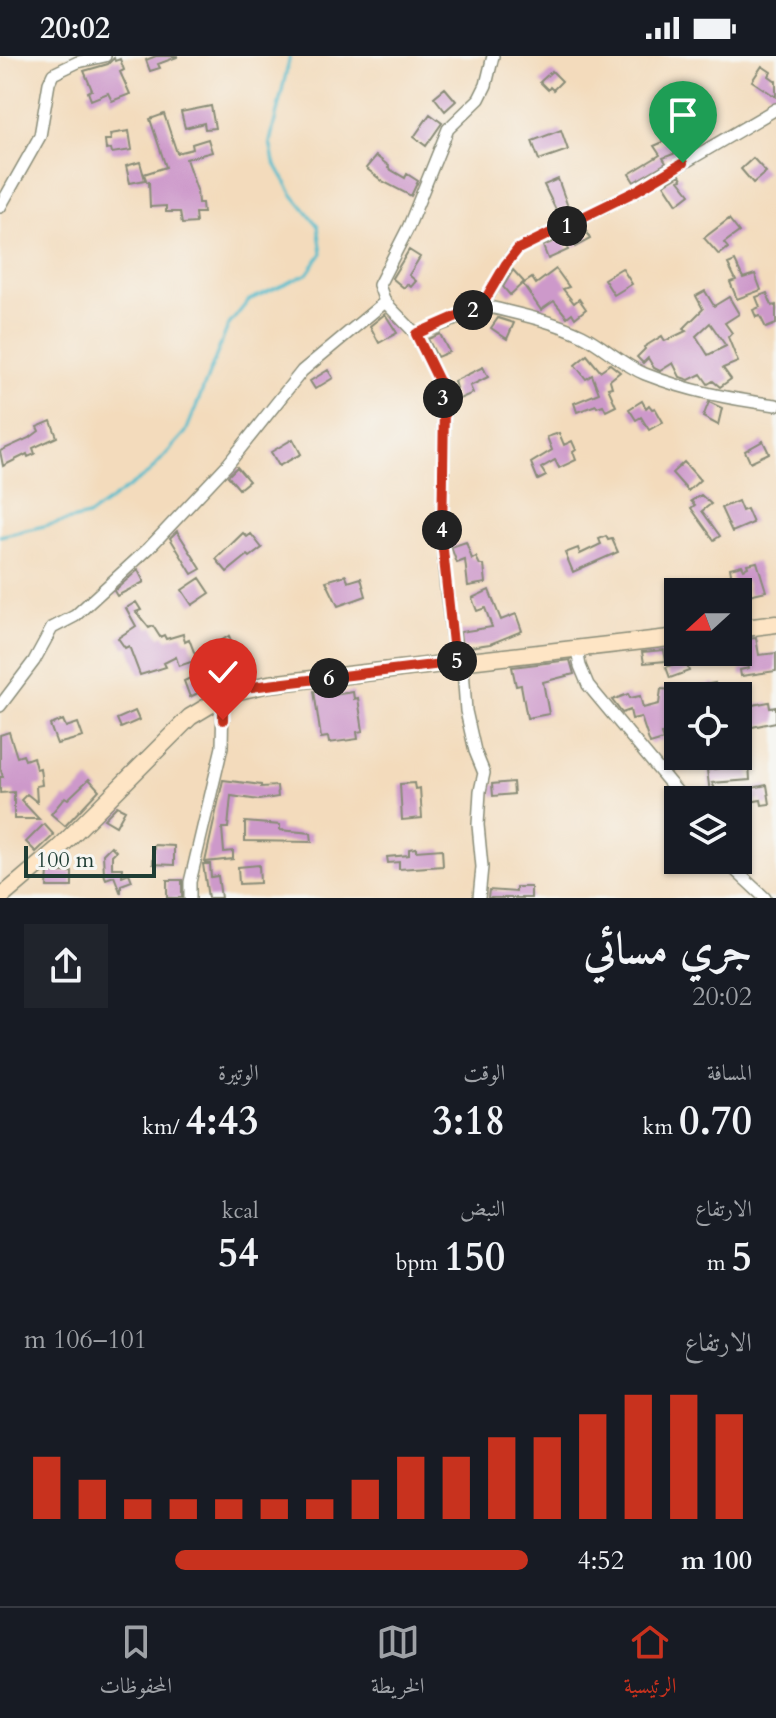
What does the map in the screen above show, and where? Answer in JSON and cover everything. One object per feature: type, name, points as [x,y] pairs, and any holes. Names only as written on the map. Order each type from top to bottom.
[{"type":"main road","points":[[752,627],[776,624]]},
{"type":"main road","points":[[0,898],[60,847],[190,717],[223,696],[243,688],[664,639]]},
{"type":"street","points":[[0,207],[40,136],[53,74],[78,62],[105,56]]},
{"type":"street","points":[[479,898],[482,867],[478,825],[484,773],[469,728],[463,669],[454,653],[442,540],[444,406],[439,381],[416,334],[385,302],[379,285],[408,228],[443,138],[452,123],[479,99],[493,56]]},
{"type":"street","points":[[416,334],[482,305],[518,249],[636,191],[776,109]]},
{"type":"street","points":[[0,706],[34,661],[52,628],[75,616],[149,548],[228,464],[302,371],[385,302]]},
{"type":"street","points":[[482,305],[559,325],[593,341],[613,357],[642,373],[696,392],[776,405]]},
{"type":"street","points":[[577,650],[588,685],[672,786]]},
{"type":"street","points":[[190,898],[190,882],[222,747],[223,696]]},
{"type":"street","points":[[742,874],[765,898]]},
{"type":"building","points":[[156,56],[177,57],[158,64],[160,68],[150,71],[146,60]]},
{"type":"building","points":[[114,58],[115,61],[120,59],[124,70],[120,72],[130,94],[112,101],[108,93],[91,100],[88,92],[92,90],[84,71],[108,64]]},
{"type":"building","points":[[762,66],[771,72],[769,76],[776,81],[776,97],[752,81]]},
{"type":"building","points":[[552,71],[562,81],[553,90],[550,87],[548,90],[540,82]]},
{"type":"building","points":[[445,88],[456,101],[445,111],[434,97]]},
{"type":"building","points":[[211,106],[215,128],[205,129],[204,123],[185,128],[181,112]]},
{"type":"building","points":[[164,114],[177,153],[193,149],[192,144],[208,139],[212,152],[186,159],[197,190],[198,203],[202,203],[203,213],[195,213],[196,223],[182,224],[180,212],[166,212],[166,206],[150,207],[149,182],[144,174],[166,167],[150,119]]},
{"type":"building","points":[[430,114],[442,123],[426,146],[414,137]]},
{"type":"building","points":[[686,115],[699,137],[679,147],[681,151],[663,158],[666,163],[634,182],[629,174],[660,155],[654,146],[684,133],[678,119]]},
{"type":"building","points":[[561,130],[568,150],[539,160],[532,141]]},
{"type":"building","points":[[129,131],[132,150],[112,153],[111,149],[106,150],[105,140],[111,140],[110,134]]},
{"type":"building","points":[[376,156],[388,168],[405,178],[407,174],[418,181],[411,196],[382,181],[366,168]]},
{"type":"building","points":[[753,158],[766,172],[753,183],[741,169]]},
{"type":"building","points":[[140,162],[145,180],[130,183],[126,166]]},
{"type":"building","points":[[680,175],[682,179],[679,180],[690,194],[677,204],[664,184]]},
{"type":"building","points":[[558,179],[568,207],[556,210],[544,185]]},
{"type":"building","points":[[729,219],[739,232],[724,243],[728,248],[719,255],[704,238]]},
{"type":"building","points":[[584,226],[590,239],[575,247],[567,235]]},
{"type":"building","points":[[563,237],[568,250],[548,259],[543,246]]},
{"type":"building","points":[[409,250],[420,257],[409,275],[416,281],[411,287],[407,284],[404,288],[392,278]]},
{"type":"building","points":[[735,261],[743,278],[755,274],[761,290],[737,299],[730,282],[736,280],[728,264]]},
{"type":"building","points":[[622,268],[632,284],[614,295],[604,279]]},
{"type":"building","points":[[556,269],[569,287],[563,289],[574,303],[579,299],[586,309],[575,318],[572,313],[567,317],[554,301],[541,310],[523,284],[532,278],[536,284]]},
{"type":"building","points":[[513,270],[524,282],[510,295],[503,287]]},
{"type":"building","points":[[705,291],[714,306],[729,297],[739,314],[725,323],[732,333],[728,337],[738,362],[723,368],[731,379],[720,387],[713,381],[708,384],[701,374],[689,380],[680,377],[673,363],[660,371],[648,358],[643,363],[637,357],[644,347],[662,336],[665,341],[686,331],[683,329],[703,309],[696,296]],"holes":[[[710,323],[726,346],[708,355],[696,336]]]},
{"type":"building","points":[[767,293],[772,306],[776,305],[776,324],[766,328],[753,310],[760,307],[756,297]]},
{"type":"building","points":[[385,314],[397,333],[379,343],[370,326]]},
{"type":"building","points":[[498,318],[514,323],[507,339],[491,328]]},
{"type":"building","points":[[440,334],[449,352],[437,357],[428,339]]},
{"type":"building","points":[[587,355],[600,371],[610,364],[620,372],[610,380],[612,387],[608,388],[616,406],[606,411],[603,405],[596,405],[577,412],[574,403],[599,393],[592,375],[586,379],[575,365]]},
{"type":"building","points":[[483,367],[488,377],[470,386],[473,393],[457,400],[454,381]]},
{"type":"building","points":[[328,370],[333,378],[315,389],[310,381]]},
{"type":"building","points":[[642,401],[646,408],[649,405],[655,408],[663,422],[649,430],[641,417],[636,420],[629,409]]},
{"type":"building","points":[[709,402],[722,408],[718,425],[703,417]]},
{"type":"building","points":[[51,421],[57,437],[33,448],[35,454],[28,457],[27,454],[3,466],[0,451],[31,437],[39,431],[37,427]]},
{"type":"building","points":[[559,433],[564,445],[572,441],[576,460],[559,468],[555,460],[541,468],[546,476],[538,480],[531,463],[552,450],[547,437]]},
{"type":"building","points":[[293,439],[301,454],[279,466],[271,452]]},
{"type":"building","points":[[763,441],[769,453],[750,462],[745,451]]},
{"type":"building","points":[[684,462],[700,480],[688,491],[672,473]]},
{"type":"building","points":[[237,467],[249,481],[239,489],[228,476]]},
{"type":"building","points":[[701,495],[711,504],[702,511],[720,536],[714,540],[691,508],[695,505],[691,501]]},
{"type":"building","points":[[738,501],[742,511],[747,509],[753,523],[732,532],[721,508]]},
{"type":"building","points":[[177,531],[201,569],[192,574],[170,538]]},
{"type":"building","points":[[243,533],[247,537],[251,534],[262,548],[227,572],[216,559]]},
{"type":"building","points":[[606,536],[608,540],[612,539],[618,552],[573,572],[565,553],[578,548],[580,554],[601,544],[599,539]]},
{"type":"building","points":[[466,542],[472,559],[476,557],[480,565],[484,565],[486,583],[468,586],[465,560],[457,563],[451,547]]},
{"type":"building","points":[[757,562],[766,591],[752,594],[752,578],[732,578],[730,568],[742,565],[744,569],[748,567],[747,564]]},
{"type":"building","points":[[138,570],[144,582],[117,596],[114,591]]},
{"type":"building","points":[[346,575],[348,582],[361,578],[366,596],[338,606],[326,581]]},
{"type":"building","points":[[200,578],[210,593],[192,605],[182,590]]},
{"type":"building","points":[[489,590],[501,620],[516,614],[522,631],[490,644],[462,648],[460,632],[492,627],[485,608],[477,611],[472,598]]},
{"type":"building","points":[[136,602],[141,610],[136,612],[149,628],[153,626],[160,637],[164,635],[166,639],[183,634],[185,641],[189,639],[197,660],[179,666],[176,657],[164,663],[166,667],[140,675],[129,646],[125,648],[118,638],[136,626],[126,608]]},
{"type":"building","points":[[229,636],[234,648],[218,654],[214,645]]},
{"type":"building","points":[[752,638],[756,638],[759,655],[776,653],[776,671],[741,676],[740,670],[752,666]]},
{"type":"building","points":[[664,650],[664,661],[644,663],[642,652]]},
{"type":"building","points":[[570,660],[574,674],[543,682],[549,714],[527,718],[521,685],[516,686],[512,667]]},
{"type":"building","points":[[687,666],[689,671],[670,678],[666,667]]},
{"type":"building","points":[[205,671],[212,686],[190,697],[184,681]]},
{"type":"building","points":[[331,689],[332,695],[353,692],[354,699],[358,698],[363,731],[357,732],[358,739],[329,743],[328,737],[321,738],[314,691]]},
{"type":"building","points":[[661,689],[664,689],[663,740],[650,744],[641,717],[632,719],[630,710],[622,713],[612,700],[628,694],[630,698],[640,696],[643,708],[659,704]]},
{"type":"building","points":[[769,702],[770,708],[776,707],[776,722],[752,727],[752,705]]},
{"type":"building","points":[[135,711],[139,720],[121,728],[117,719]]},
{"type":"building","points":[[63,720],[66,727],[78,723],[83,737],[57,744],[50,725]]},
{"type":"building","points":[[9,732],[17,757],[23,755],[25,760],[33,757],[36,769],[40,768],[42,785],[36,786],[37,802],[27,794],[21,800],[39,819],[14,819],[14,792],[0,793],[0,777],[3,777],[0,735]]},
{"type":"building","points":[[707,770],[749,770],[750,780],[712,783],[714,786],[709,786]]},
{"type":"building","points":[[89,779],[99,790],[65,826],[51,814],[65,797],[68,799]]},
{"type":"building","points":[[223,780],[261,787],[277,786],[278,797],[259,800],[231,796],[228,828],[222,828],[224,852],[233,851],[233,859],[205,862]]},
{"type":"building","points":[[513,782],[514,794],[493,796],[492,784]]},
{"type":"building","points":[[414,783],[415,789],[420,788],[422,818],[402,820],[400,784]]},
{"type":"building","points":[[767,785],[770,804],[762,805],[761,800],[752,802],[752,788]]},
{"type":"building","points":[[117,806],[125,810],[116,826],[104,819]]},
{"type":"building","points":[[245,822],[280,825],[280,830],[311,833],[312,842],[245,841]]},
{"type":"building","points":[[44,824],[54,835],[36,852],[26,842]]},
{"type":"building","points":[[154,845],[174,846],[174,865],[153,864]]},
{"type":"building","points":[[111,846],[116,851],[112,855],[112,868],[122,868],[122,876],[129,873],[132,881],[121,885],[121,894],[114,876],[106,879],[104,874],[103,854]]},
{"type":"building","points":[[416,848],[416,851],[442,849],[443,866],[399,869],[399,862],[388,863],[387,857],[409,855],[409,849]]},
{"type":"building","points":[[203,864],[210,864],[211,877],[218,876],[221,898],[208,898]]},
{"type":"building","points":[[259,865],[260,883],[239,884],[238,867]]},
{"type":"building","points":[[48,872],[72,872],[72,887],[47,887]]},
{"type":"building","points":[[167,880],[182,880],[182,898],[167,898]]},
{"type":"building","points":[[516,887],[531,887],[531,898],[488,898],[489,890],[516,892]]},
{"type":"waterway","points":[[0,536],[88,516],[150,472],[186,432],[228,326],[249,300],[307,274],[322,253],[318,226],[293,195],[274,162],[270,142],[290,56]]},
{"type":"route","points":[[223,720],[223,696],[243,688],[458,662],[454,653],[442,540],[443,395],[416,334],[482,305],[518,249],[636,191],[683,163]]}]
